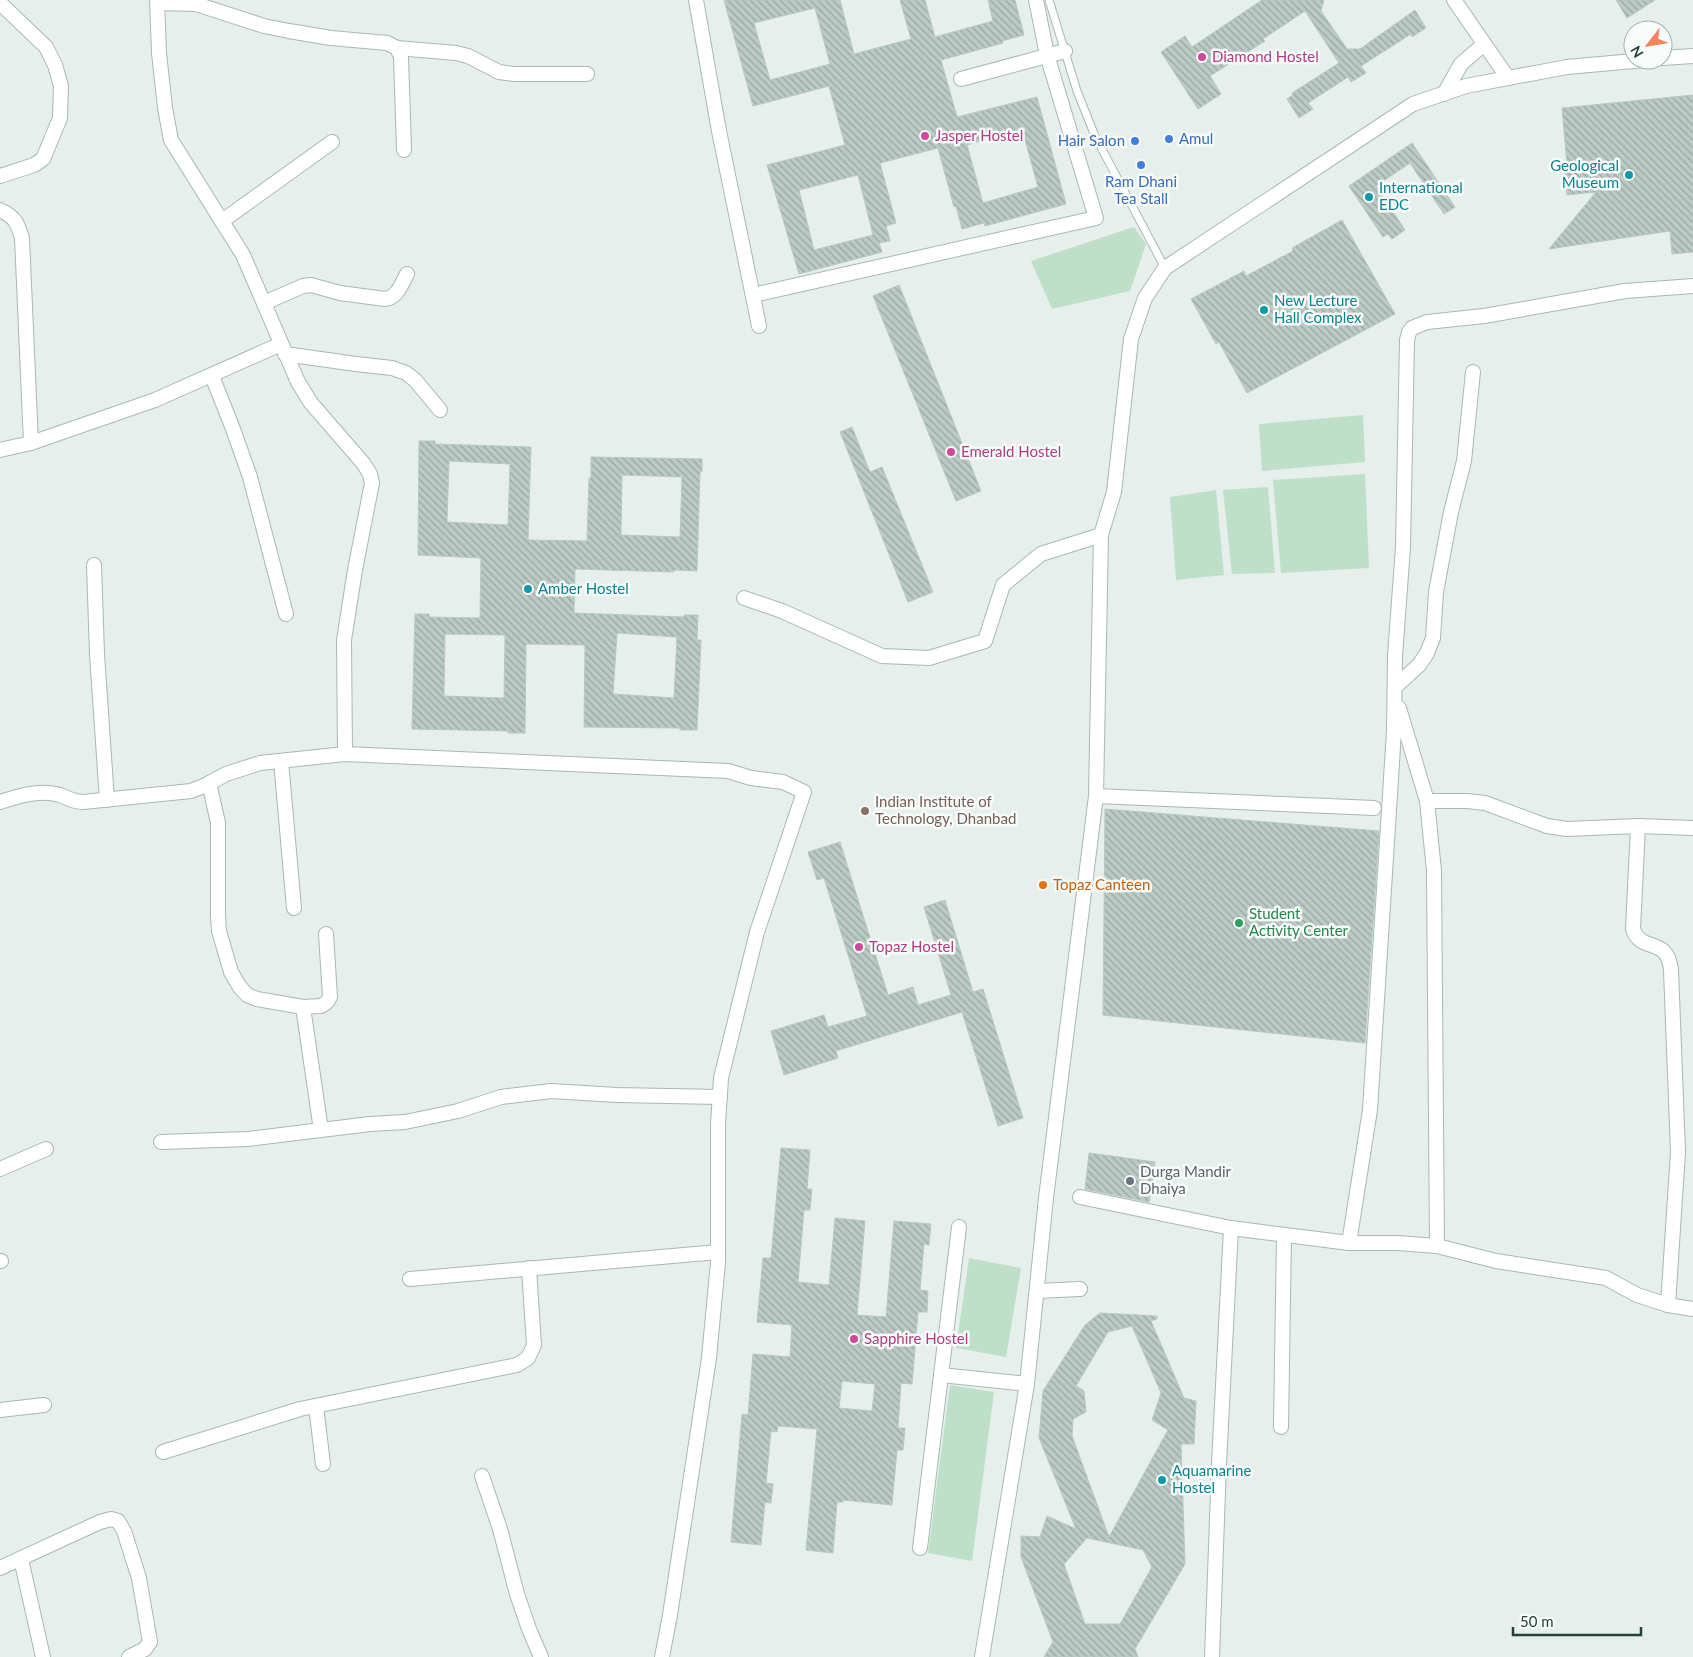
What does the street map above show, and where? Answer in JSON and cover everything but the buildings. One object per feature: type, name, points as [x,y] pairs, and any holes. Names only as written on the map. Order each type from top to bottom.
[{"type":"street","points":[[696,0],[719,131],[759,326]]},
{"type":"street","points":[[752,295],[1096,218],[1047,55],[1036,0]]},
{"type":"street","points":[[1454,0],[1508,78]]},
{"type":"street","points":[[0,2],[46,47],[55,65],[61,86],[60,118],[43,158],[34,166],[0,176]]},
{"type":"street","points":[[345,754],[344,640],[372,483],[363,464],[311,403],[298,382],[243,255],[171,140],[165,108],[159,53],[158,2],[196,4],[264,26],[331,38],[387,43],[397,48],[456,53],[468,56],[499,72],[514,74],[587,74]]},
{"type":"street","points":[[1444,94],[1460,64],[1484,44]]},
{"type":"street","points":[[397,48],[401,57],[404,150]]},
{"type":"street","points":[[961,79],[1064,51]]},
{"type":"street","points":[[1673,57],[1693,56]]},
{"type":"street","points":[[982,1657],[1027,1384],[1046,1198],[1096,796],[1101,534],[1114,492],[1131,339],[1145,298],[1165,268],[1413,104],[1466,86],[1567,67],[1623,62]]},
{"type":"street","points":[[222,221],[332,142]]},
{"type":"street","points":[[0,210],[13,216],[22,238],[31,443]]},
{"type":"street","points":[[264,302],[303,286],[311,285],[340,293],[385,299],[392,298],[407,274]]},
{"type":"street","points":[[1349,1243],[1370,1110],[1396,690],[1394,656],[1404,547],[1407,340],[1412,328],[1427,322],[1484,316],[1624,291],[1693,286]]},
{"type":"street","points":[[0,450],[31,443],[155,400],[283,349],[356,364],[392,368],[406,373],[415,380],[440,410]]},
{"type":"street","points":[[1396,690],[1419,665],[1427,653],[1433,638],[1436,592],[1464,461],[1473,372]]},
{"type":"street","points":[[212,376],[250,477],[286,614]]},
{"type":"street","points":[[744,598],[782,610],[882,656],[930,658],[985,641],[1003,585],[1041,554],[1101,534]]},
{"type":"street","points":[[94,566],[97,654],[107,800]]},
{"type":"street","points":[[1396,690],[1427,801],[1434,872],[1437,1246]]},
{"type":"street","points":[[0,802],[28,794],[62,795],[73,802],[191,791],[209,784],[226,774],[260,763],[345,754],[728,771],[751,778],[783,782],[804,792],[758,932],[721,1078],[718,1252],[709,1358],[662,1657]]},
{"type":"street","points":[[280,761],[294,908]]},
{"type":"street","points":[[209,784],[218,823],[219,931],[231,972],[239,986],[247,995],[257,999],[303,1006],[321,1006],[330,997],[326,934]]},
{"type":"street","points":[[1096,796],[1374,808]]},
{"type":"street","points":[[1427,801],[1485,803],[1548,826],[1567,829],[1638,826],[1693,828]]},
{"type":"street","points":[[1638,826],[1633,930],[1638,940],[1642,943],[1656,945],[1663,949],[1668,956],[1672,970],[1678,1152],[1668,1305]]},
{"type":"street","points":[[303,1006],[321,1130]]},
{"type":"street","points":[[162,1142],[248,1139],[405,1122],[458,1110],[501,1097],[551,1091],[617,1095],[720,1097]]},
{"type":"street","points":[[0,1169],[46,1149]]},
{"type":"street","points":[[1080,1197],[1231,1228],[1349,1243],[1398,1243],[1437,1246],[1496,1261],[1606,1278],[1637,1295],[1668,1305],[1693,1309]]},
{"type":"street","points":[[920,1548],[959,1227]]},
{"type":"street","points":[[1212,1657],[1219,1464],[1231,1228]]},
{"type":"street","points":[[1281,1427],[1284,1235]]},
{"type":"street","points":[[410,1279],[718,1252]]},
{"type":"street","points":[[163,1452],[300,1409],[517,1365],[528,1358],[534,1345],[529,1268]]},
{"type":"street","points":[[1036,1291],[1080,1289]]},
{"type":"street","points":[[941,1375],[1027,1384]]},
{"type":"street","points":[[0,1410],[44,1405]]},
{"type":"street","points":[[316,1406],[324,1464]]},
{"type":"street","points":[[482,1476],[500,1529],[520,1602],[541,1657]]},
{"type":"street","points":[[0,1568],[21,1560],[100,1522],[111,1519],[118,1522],[124,1531],[140,1578],[150,1642],[145,1649],[129,1657]]},
{"type":"street","points":[[21,1560],[43,1657]]},
{"type":"lane","points":[[1049,0],[1077,92],[1095,136],[1165,268]]},
{"type":"green space","points":[[1134,227],[1146,244],[1130,291],[1052,309],[1031,261]]},
{"type":"green space","points":[[1363,415],[1365,462],[1262,471],[1259,424]]},
{"type":"green space","points":[[1365,474],[1369,568],[1281,573],[1273,480]]},
{"type":"green space","points":[[1268,487],[1275,573],[1232,574],[1223,490]]},
{"type":"green space","points":[[1216,490],[1224,575],[1176,580],[1170,497]]},
{"type":"green space","points":[[969,1258],[1021,1268],[1006,1357],[956,1348]]},
{"type":"green space","points":[[950,1385],[994,1392],[972,1561],[928,1553]]},
{"type":"place","name":"Diamond Hostel","points":[[1202,57]]},
{"type":"place","name":"Jasper Hostel","points":[[925,136]]},
{"type":"place","name":"Amul","points":[[1169,139]]},
{"type":"place","name":"Hair Salon","points":[[1135,141]]},
{"type":"place","name":"Ram Dhani Tea Stall","points":[[1141,165]]},
{"type":"place","name":"Geological Museum","points":[[1629,175]]},
{"type":"place","name":"International EDC","points":[[1369,197]]},
{"type":"place","name":"New Lecture Hall Complex","points":[[1264,310]]},
{"type":"place","name":"Emerald Hostel","points":[[951,452]]},
{"type":"place","name":"Amber Hostel","points":[[528,589]]},
{"type":"place","name":"Indian Institute of Technology, Dhanbad","points":[[865,811]]},
{"type":"place","name":"Topaz Canteen","points":[[1043,885]]},
{"type":"place","name":"Student Activity Center","points":[[1239,923]]},
{"type":"place","name":"Topaz Hostel","points":[[859,947]]},
{"type":"place","name":"Durga Mandir Dhaiya","points":[[1130,1181]]},
{"type":"place","name":"Sapphire Hostel","points":[[854,1339]]},
{"type":"place","name":"Aquamarine Hostel","points":[[1162,1480]]}]
